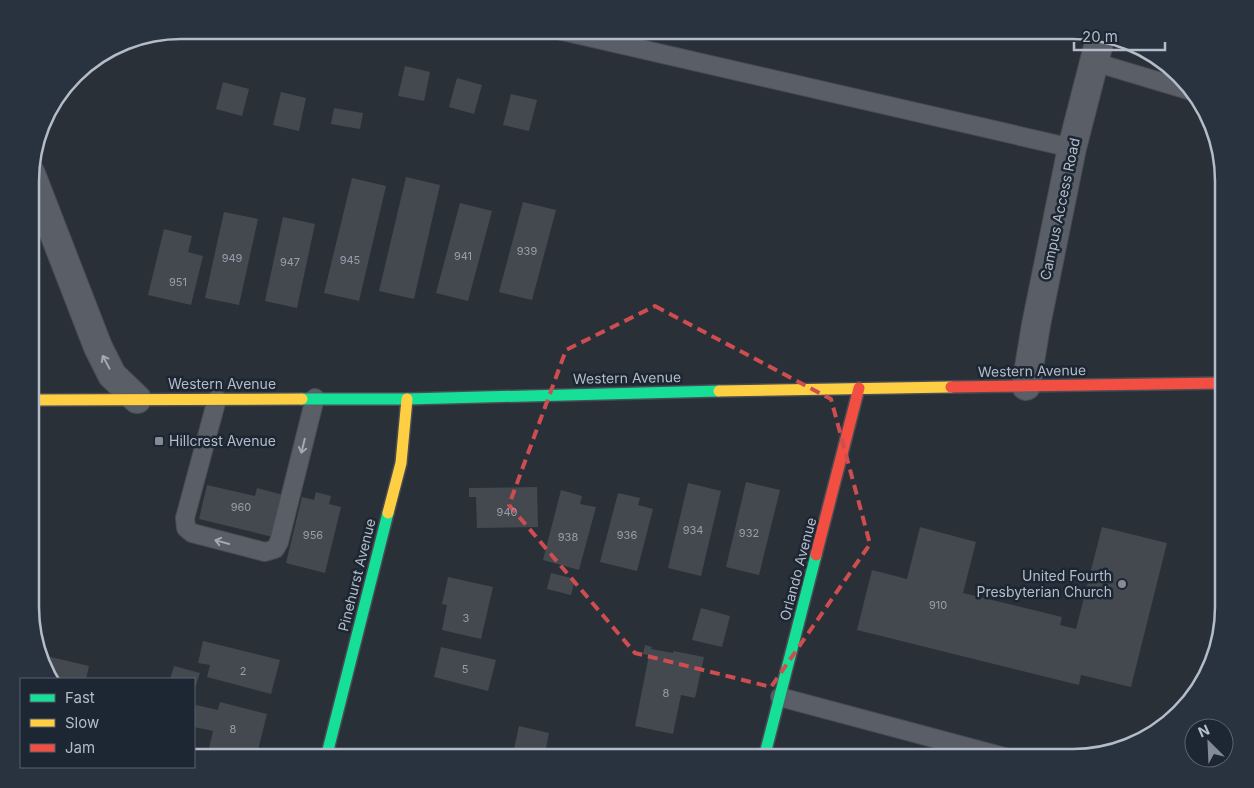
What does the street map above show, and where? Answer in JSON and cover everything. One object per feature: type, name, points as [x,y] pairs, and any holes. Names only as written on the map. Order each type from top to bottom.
[{"type":"main road","name":"Western Avenue","points":[[39,400],[407,398],[859,388],[1215,383]]},
{"type":"main road","name":"Orlando Avenue","points":[[766,749],[859,388]]},
{"type":"main road","name":"Pinehurst Avenue","points":[[328,749],[401,463],[407,398]]},
{"type":"street","name":"Campus Access Road","points":[[1026,386],[1036,325],[1072,148],[1099,41]]},
{"type":"street","points":[[39,195],[98,347],[112,375],[137,399]]},
{"type":"lane","points":[[597,39],[1072,148]]},
{"type":"lane","points":[[1094,62],[1181,88]]},
{"type":"lane","points":[[217,399],[184,520],[185,526],[192,534],[265,552],[275,549],[279,542],[315,398]]},
{"type":"lane","points":[[780,697],[974,749]]},
{"type":"highlighted area","points":[[655,306],[831,399],[870,544],[771,687],[635,653],[509,505],[566,350]]},
{"type":"building","points":[[405,66],[430,72],[424,101],[398,96]]},
{"type":"building","points":[[457,78],[482,85],[474,114],[449,107]]},
{"type":"building","points":[[223,82],[249,89],[242,116],[216,109]]},
{"type":"building","points":[[281,92],[306,98],[299,131],[273,125]]},
{"type":"building","points":[[511,94],[537,100],[529,131],[503,125]]},
{"type":"building","points":[[334,108],[363,113],[360,129],[331,124]]},
{"type":"building","points":[[406,177],[440,185],[414,299],[379,291]]},
{"type":"building","points":[[352,178],[386,186],[359,301],[324,293]]},
{"type":"building","points":[[523,202],[556,210],[532,300],[499,292]]},
{"type":"building","points":[[460,203],[492,211],[468,301],[436,293]]},
{"type":"building","points":[[224,212],[258,219],[239,305],[205,298]]},
{"type":"building","points":[[283,217],[315,224],[297,308],[265,301]]},
{"type":"building","points":[[164,229],[192,236],[188,252],[203,256],[191,305],[148,295]]},
{"type":"building","points":[[746,482],[780,490],[759,575],[726,567]]},
{"type":"building","points":[[688,483],[721,491],[701,576],[668,568]]},
{"type":"building","points":[[207,485],[255,496],[257,488],[283,495],[273,537],[199,519]]},
{"type":"building","points":[[537,487],[538,527],[477,528],[476,497],[469,497],[469,488]]},
{"type":"building","points":[[561,490],[582,496],[580,504],[596,507],[579,570],[543,560]]},
{"type":"building","points":[[316,492],[331,496],[329,504],[341,507],[325,573],[286,563],[302,497],[314,500]]},
{"type":"building","points":[[618,493],[640,498],[638,505],[653,509],[637,571],[600,562]]},
{"type":"building","points":[[920,527],[976,542],[963,593],[1062,617],[1060,625],[1076,629],[1102,527],[1167,543],[1131,687],[1081,675],[1079,685],[857,630],[872,570],[907,579]]},
{"type":"building","points":[[551,573],[575,579],[571,595],[547,589]]},
{"type":"building","points":[[448,577],[493,587],[481,639],[442,630],[447,605],[442,604]]},
{"type":"building","points":[[701,608],[730,616],[722,647],[692,640]]},
{"type":"building","points":[[203,641],[280,660],[271,694],[207,677],[210,665],[198,663]]},
{"type":"building","points":[[645,645],[652,647],[651,649],[704,657],[695,698],[681,695],[673,734],[635,726],[649,655],[643,654]]},
{"type":"building","points":[[441,647],[496,660],[488,691],[434,677]]},
{"type":"building","points":[[47,656],[89,666],[86,678],[58,678]]},
{"type":"building","points":[[174,666],[200,673],[195,688],[195,678],[170,678]]},
{"type":"building","points":[[220,702],[267,714],[258,749],[209,748],[213,731],[195,727],[196,705],[218,710]]},
{"type":"building","points":[[519,726],[549,733],[546,749],[514,749]]},
{"type":"traffic: fast","points":[[302,399],[407,399],[719,391]]},
{"type":"traffic: fast","points":[[328,749],[388,513]]},
{"type":"traffic: fast","points":[[766,749],[816,555]]},
{"type":"traffic: slow","points":[[719,391],[951,387]]},
{"type":"traffic: slow","points":[[39,400],[302,399]]},
{"type":"traffic: slow","points":[[388,513],[401,463],[407,399]]},
{"type":"traffic: jam","points":[[951,387],[1215,383]]},
{"type":"traffic: jam","points":[[816,555],[859,388]]},
{"type":"place","name":"Hillcrest Avenue","points":[[159,441]]},
{"type":"place","name":"United Fourth Presbyterian Church","points":[[1122,584]]}]
